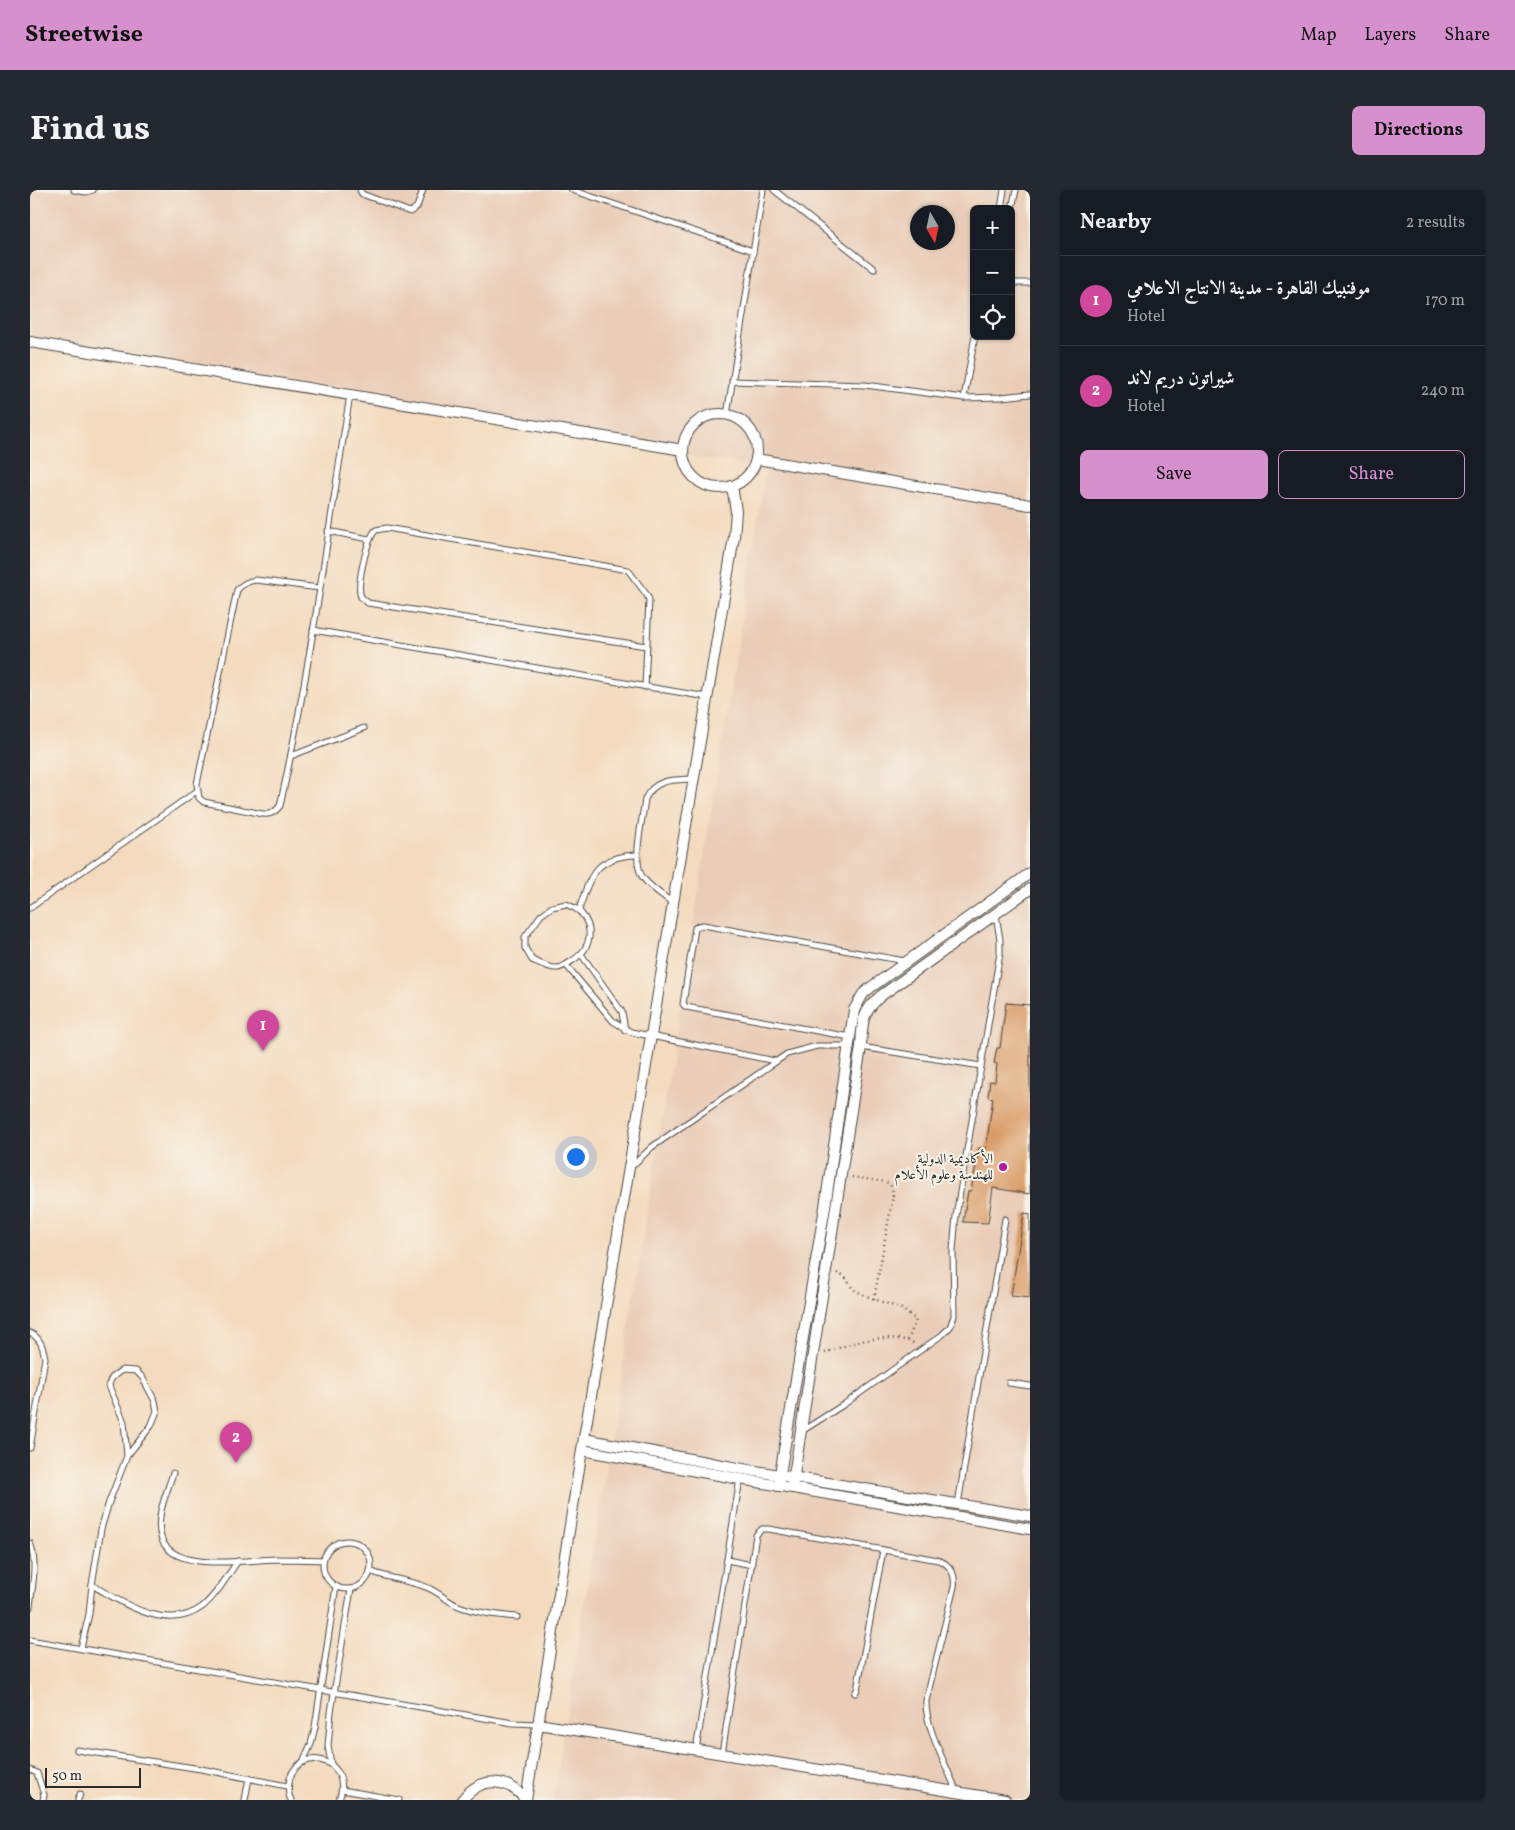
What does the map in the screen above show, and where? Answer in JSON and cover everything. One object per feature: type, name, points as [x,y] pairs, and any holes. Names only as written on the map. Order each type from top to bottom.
[{"type":"street","points":[[30,342],[683,450]]},
{"type":"street","points":[[714,415],[727,415],[738,419],[747,426],[754,436],[757,448],[756,460],[751,471],[743,480],[732,486],[720,488],[708,486],[689,472],[684,460],[683,450],[686,436],[693,426],[703,419],[714,415]]},
{"type":"street","points":[[756,460],[1030,504]]},
{"type":"street","points":[[526,1800],[582,1450],[734,536],[736,511],[732,486]]},
{"type":"street","points":[[778,1486],[825,1206],[854,1010],[863,994],[1030,873]]},
{"type":"street","points":[[792,1488],[861,1047],[862,1020],[876,1000],[1030,889]]},
{"type":"street","points":[[985,906],[996,914]]},
{"type":"street","points":[[849,1041],[861,1047]]},
{"type":"street","points":[[787,1429],[801,1431]]},
{"type":"street","points":[[584,1439],[742,1474],[778,1486],[1030,1528]]},
{"type":"street","points":[[582,1450],[742,1474],[794,1477],[1030,1516]]},
{"type":"street","points":[[956,1516],[958,1504]]},
{"type":"street","points":[[538,1724],[1005,1800]]},
{"type":"street","points":[[462,1800],[478,1786],[488,1782],[499,1782],[514,1789],[526,1800]]},
{"type":"lane","points":[[74,190],[86,192],[93,190]]},
{"type":"lane","points":[[360,190],[362,194],[410,212],[417,207],[423,190]]},
{"type":"lane","points":[[572,190],[753,251]]},
{"type":"lane","points":[[727,415],[764,190]]},
{"type":"lane","points":[[774,190],[874,269]]},
{"type":"lane","points":[[1002,205],[1004,190]]},
{"type":"lane","points":[[1013,205],[1016,190]]},
{"type":"lane","points":[[1015,283],[1030,282]]},
{"type":"lane","points":[[964,398],[975,340]]},
{"type":"lane","points":[[732,381],[865,385],[964,398],[1030,394]]},
{"type":"lane","points":[[319,588],[256,580],[241,585],[237,590],[197,791],[199,798],[204,802],[269,815],[280,806],[291,756],[313,630],[350,395]]},
{"type":"lane","points":[[645,686],[649,600],[628,570],[387,528],[376,530],[369,539],[359,588],[361,597],[368,603],[646,646]]},
{"type":"lane","points":[[328,531],[369,539]]},
{"type":"lane","points":[[313,630],[707,697]]},
{"type":"lane","points":[[291,756],[364,728]]},
{"type":"lane","points":[[673,903],[656,891],[643,878],[638,867],[637,855],[645,799],[649,791],[656,784],[664,781],[694,779]]},
{"type":"lane","points":[[30,908],[197,791]]},
{"type":"lane","points":[[579,910],[590,878],[601,866],[611,859],[637,855]]},
{"type":"lane","points":[[566,904],[579,910],[589,929],[589,943],[582,954],[566,965],[557,968],[532,960],[526,948],[525,937],[541,915],[552,907],[566,904]]},
{"type":"lane","points":[[801,1431],[843,1406],[924,1348],[946,1331],[952,1321],[954,1233],[1000,953],[996,914]]},
{"type":"lane","points":[[849,1041],[686,1007],[683,1004],[695,928],[703,925],[908,962]]},
{"type":"lane","points":[[582,954],[622,1012],[625,1030]]},
{"type":"lane","points":[[566,965],[613,1021],[625,1030],[651,1037],[774,1061]]},
{"type":"lane","points":[[629,1168],[652,1147],[774,1061],[803,1049],[849,1041]]},
{"type":"lane","points":[[861,1047],[981,1066]]},
{"type":"lane","points":[[958,1504],[1005,1219]]},
{"type":"lane","points":[[30,1333],[42,1345],[45,1358],[30,1448]]},
{"type":"lane","points":[[81,1648],[89,1614],[101,1529],[109,1502],[127,1456],[151,1426],[157,1411],[155,1401],[142,1377],[136,1372],[122,1370],[113,1376],[109,1386],[124,1422],[127,1456]]},
{"type":"lane","points":[[1009,1383],[1030,1386]]},
{"type":"lane","points":[[173,1473],[159,1522],[164,1545],[174,1554],[202,1562],[275,1559],[324,1560]]},
{"type":"lane","points":[[696,1750],[742,1474]]},
{"type":"lane","points":[[722,1754],[756,1535],[765,1528],[942,1561],[950,1568],[954,1577],[954,1587],[926,1701],[926,1708],[929,1724],[957,1792]]},
{"type":"lane","points":[[343,1541],[352,1541],[361,1545],[368,1552],[371,1561],[370,1571],[367,1579],[351,1589],[336,1586],[330,1582],[323,1568],[327,1551],[334,1544],[343,1541]]},
{"type":"lane","points":[[30,1543],[34,1561],[30,1607]]},
{"type":"lane","points":[[855,1693],[858,1690],[883,1550]]},
{"type":"lane","points":[[727,1560],[752,1565]]},
{"type":"lane","points":[[92,1585],[133,1608],[153,1615],[172,1617],[189,1614],[202,1607],[238,1561]]},
{"type":"lane","points":[[370,1571],[393,1580],[428,1588],[446,1599],[471,1610],[487,1614],[517,1617]]},
{"type":"lane","points":[[292,1800],[288,1786],[292,1771],[303,1762],[311,1744],[315,1728],[336,1586]]},
{"type":"lane","points":[[331,1764],[328,1746],[334,1692],[351,1589]]},
{"type":"lane","points":[[30,1640],[513,1724],[538,1724]]},
{"type":"lane","points":[[77,1750],[288,1786]]},
{"type":"lane","points":[[303,1762],[318,1759],[331,1764],[338,1771],[342,1780],[339,1800]]},
{"type":"lane","points":[[30,1770],[37,1773],[44,1795],[43,1800]]},
{"type":"lane","points":[[245,1800],[249,1778]]},
{"type":"lane","points":[[342,1790],[399,1800]]},
{"type":"path","points":[[841,1176],[886,1182],[892,1187],[874,1299]]},
{"type":"path","points":[[826,1268],[845,1277],[853,1289],[902,1309],[916,1320],[908,1340]]},
{"type":"path","points":[[813,1357],[850,1343],[880,1338],[908,1340],[924,1348]]},
{"type":"shaded area","points":[[30,190],[1030,190],[1030,1800],[553,1800],[766,469],[30,345]]},
{"type":"building","name":"الأكاديمية الدولية للهندسة وعلوم الأعلام","points":[[1006,1003],[1030,1005],[1030,1194],[993,1188],[988,1223],[963,1222],[968,1191],[971,1191],[979,1148],[986,1148],[993,1098],[988,1097],[990,1081],[995,1082],[997,1064],[994,1063],[997,1048],[1000,1048]]},
{"type":"building","points":[[1024,1213],[1030,1214],[1030,1298],[1011,1296]]},
{"type":"place","name":"موفنبيك القاهرة - مدينة الانتاج الاعلامي","points":[[263,1051]]},
{"type":"place","name":"الأكاديمية الدولية للهندسة وعلوم الأعلام","points":[[1003,1167]]},
{"type":"place","name":"شيراتون دريم لاند","points":[[236,1463]]}]
